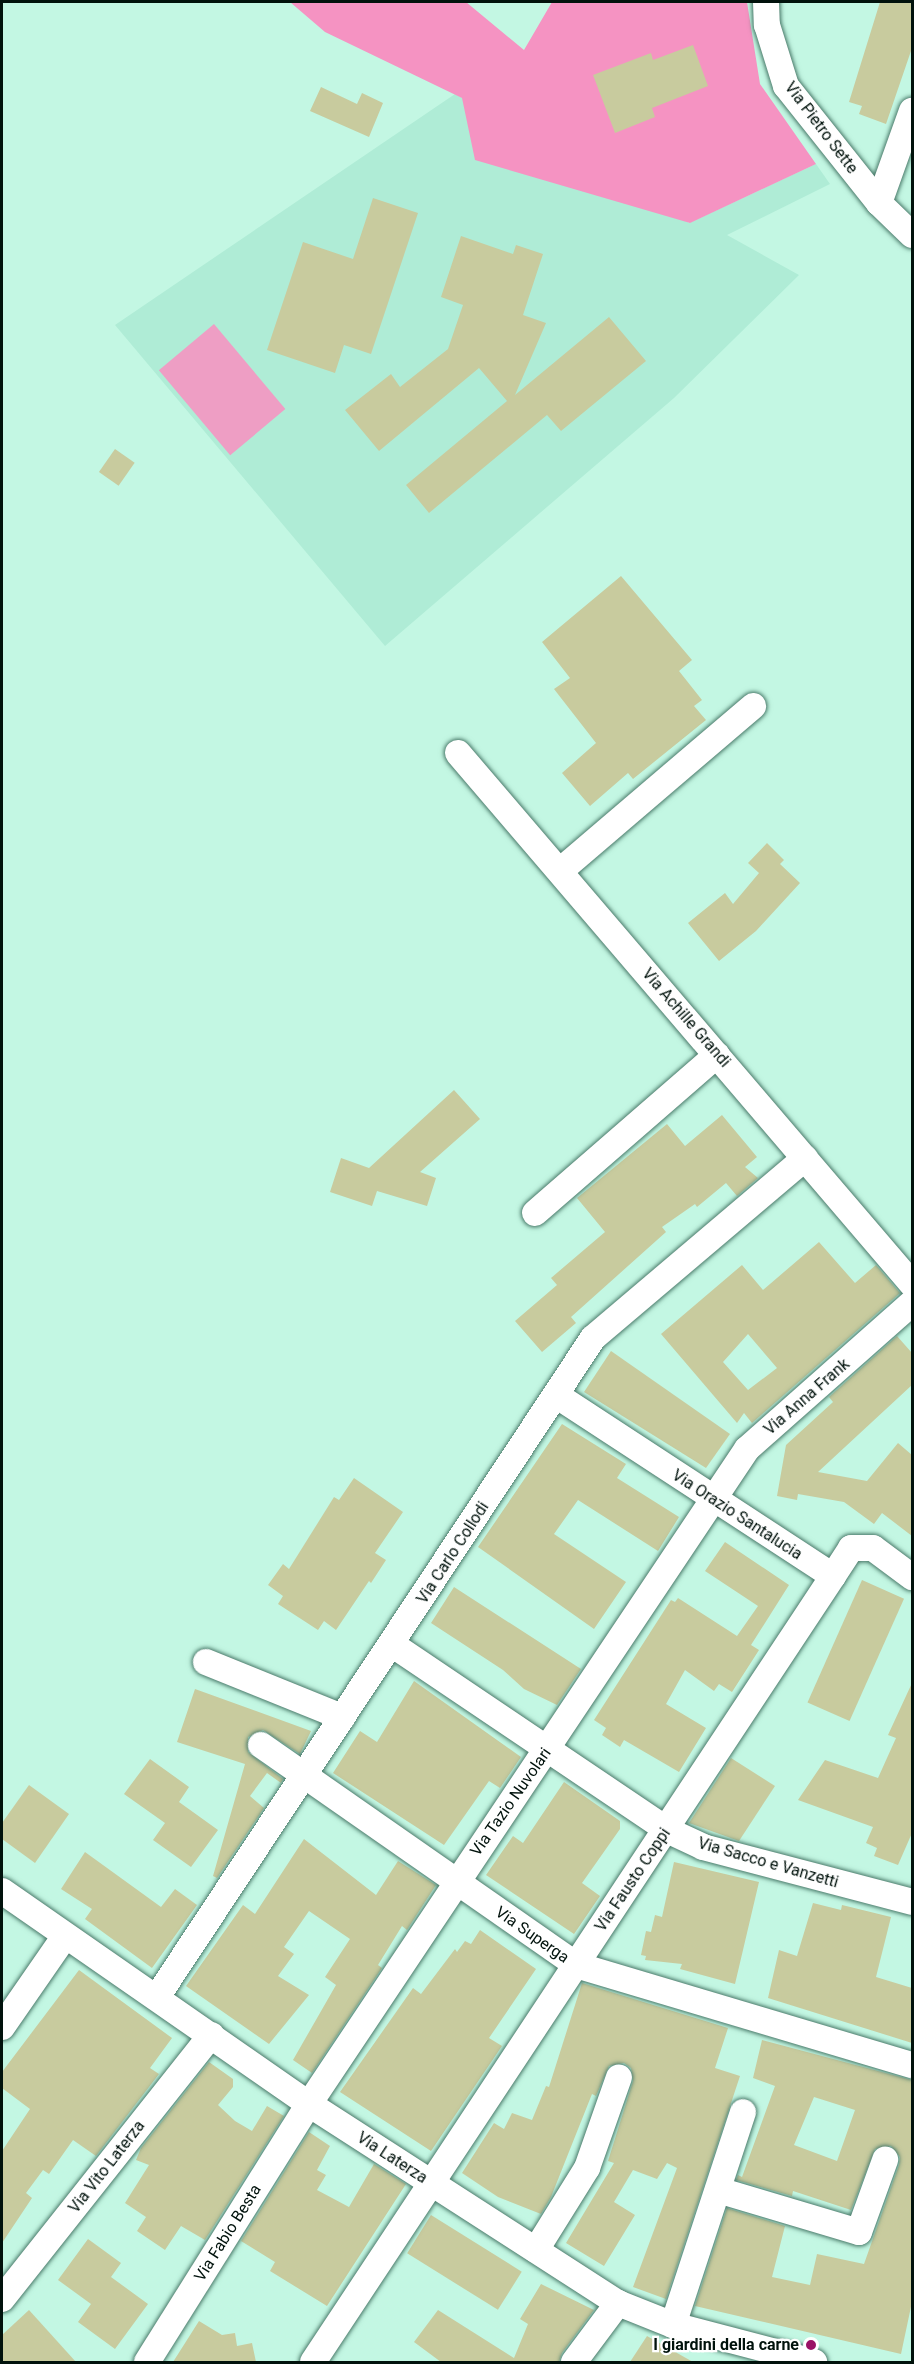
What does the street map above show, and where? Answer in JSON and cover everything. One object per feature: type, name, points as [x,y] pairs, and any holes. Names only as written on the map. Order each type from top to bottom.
[{"type":"street","name":"Via Pietro Sette","points":[[766,2],[767,25],[786,86],[879,203],[912,235]]},
{"type":"street","points":[[879,203],[912,111]]},
{"type":"street","points":[[560,871],[753,705]]},
{"type":"street","name":"Via Achille Grandi","points":[[458,753],[912,1284]]},
{"type":"street","points":[[535,1213],[717,1055]]},
{"type":"street","name":"Via Carlo Collodi","points":[[157,1997],[393,1645],[593,1338],[805,1158]]},
{"type":"street","name":"Via Anna Frank","points":[[712,1500],[747,1449],[912,1303]]},
{"type":"street","name":"Via Orazio Santalucia","points":[[556,1395],[712,1500],[833,1576]]},
{"type":"street","name":"Via Tazio Nuvolari","points":[[309,2104],[454,1882],[547,1751],[712,1500]]},
{"type":"street","points":[[833,1576],[851,1548],[873,1548],[912,1577]]},
{"type":"street","name":"Via Fausto Coppi","points":[[313,2362],[833,1576]]},
{"type":"street","name":"Via Sacco e Vanzetti","points":[[393,1645],[667,1830],[703,1847],[909,1893]]},
{"type":"street","points":[[206,1662],[342,1718]]},
{"type":"street","name":"Via Superga","points":[[261,1745],[454,1882],[576,1965],[912,2065]]},
{"type":"street","name":"Via Laterza","points":[[2,1891],[309,2104],[618,2303],[674,2325],[814,2362]]},
{"type":"street","points":[[2,2027],[65,1936]]},
{"type":"street","name":"Via Vito Laterza","points":[[2,2299],[211,2035]]},
{"type":"street","points":[[536,2250],[587,2168],[619,2076]]},
{"type":"street","name":"Via Fabio Besta","points":[[147,2362],[309,2104]]},
{"type":"street","points":[[674,2325],[743,2112]]},
{"type":"street","points":[[718,2190],[858,2232],[885,2160]]},
{"type":"street","points":[[574,2362],[618,2303]]},
{"type":"shaded area","points":[[290,2],[466,2],[524,50],[552,2],[747,2],[760,84],[816,164],[690,223],[475,160],[462,98],[325,32]]},
{"type":"shaded area","points":[[455,94],[689,223],[816,164],[830,184],[727,235],[799,275],[674,398],[385,646],[115,325]]},
{"type":"shaded area","points":[[214,324],[285,409],[230,455],[159,370]]},
{"type":"building","points":[[880,2],[912,2],[912,48],[886,124],[859,114],[862,106],[849,102]]},
{"type":"building","points":[[693,45],[708,86],[652,108],[655,117],[615,133],[593,75],[651,53],[653,60]]},
{"type":"building","points":[[321,87],[357,104],[362,93],[383,103],[369,137],[310,111]]},
{"type":"building","points":[[373,198],[418,213],[371,354],[344,345],[335,373],[267,350],[303,242],[353,259]]},
{"type":"building","points":[[461,236],[513,254],[516,245],[543,254],[523,315],[546,323],[515,395],[609,317],[646,361],[561,431],[547,415],[429,513],[406,485],[507,401],[479,368],[379,451],[345,410],[391,374],[400,387],[448,349],[463,305],[441,297]]},
{"type":"building","points":[[115,449],[135,463],[119,486],[99,472]]},
{"type":"building","points":[[621,576],[692,660],[679,671],[702,700],[694,706],[706,720],[633,779],[628,773],[590,806],[562,773],[596,743],[554,689],[570,678],[542,642]]},
{"type":"building","points":[[767,843],[784,860],[780,864],[800,883],[756,931],[719,961],[688,923],[725,893],[733,904],[759,873],[748,863]]},
{"type":"building","points":[[454,1090],[480,1119],[420,1172],[436,1178],[427,1206],[377,1191],[372,1206],[330,1192],[341,1158],[369,1168]]},
{"type":"building","points":[[722,1115],[757,1157],[745,1167],[758,1178],[737,1196],[726,1183],[697,1207],[695,1204],[662,1227],[666,1232],[571,1317],[576,1323],[542,1352],[515,1321],[557,1285],[551,1278],[605,1232],[577,1198],[667,1124],[685,1146]]},
{"type":"building","points":[[819,1242],[855,1283],[876,1265],[900,1293],[752,1423],[744,1413],[737,1423],[661,1334],[742,1265],[763,1290]],"holes":[[[748,1334],[777,1368],[748,1390],[723,1362]]]},
{"type":"building","points":[[897,1336],[912,1353],[912,1385],[818,1472],[867,1481],[898,1443],[912,1455],[912,1536],[882,1513],[874,1524],[844,1502],[798,1494],[797,1500],[777,1496],[786,1445],[833,1402],[829,1397]]},
{"type":"building","points":[[611,1351],[730,1434],[706,1468],[584,1392]]},
{"type":"building","points":[[562,1424],[626,1464],[617,1478],[679,1517],[658,1551],[578,1500],[554,1534],[626,1582],[594,1629],[478,1547]]},
{"type":"building","points":[[354,1478],[403,1512],[375,1553],[386,1560],[371,1583],[369,1581],[336,1630],[324,1621],[318,1630],[278,1604],[283,1596],[268,1585],[283,1564],[289,1569],[334,1497],[339,1500]]},
{"type":"building","points":[[725,1542],[789,1585],[751,1645],[759,1650],[732,1692],[719,1684],[714,1691],[685,1670],[666,1704],[706,1728],[679,1772],[624,1740],[620,1747],[602,1735],[606,1728],[594,1720],[671,1600],[675,1602],[678,1598],[737,1636],[758,1606],[705,1571]]},
{"type":"building","points":[[862,1580],[904,1599],[850,1721],[807,1702]]},
{"type":"building","points":[[454,1587],[581,1669],[557,1705],[524,1689],[503,1670],[431,1623]]},
{"type":"building","points":[[414,1681],[521,1757],[500,1788],[489,1781],[444,1845],[333,1773],[360,1731],[377,1742]]},
{"type":"building","points":[[912,1683],[912,1833],[898,1865],[874,1856],[877,1848],[866,1843],[873,1827],[798,1800],[825,1760],[878,1778],[896,1738],[888,1735]]},
{"type":"building","points":[[195,1689],[311,1731],[300,1754],[263,1730],[248,1737],[248,1752],[283,1779],[281,1783],[267,1773],[250,1796],[264,1808],[217,1878],[213,1876],[245,1764],[177,1742]]},
{"type":"building","points":[[731,1758],[775,1786],[739,1841],[689,1823]]},
{"type":"building","points":[[150,1759],[189,1787],[179,1802],[218,1830],[191,1867],[153,1840],[165,1823],[124,1794]]},
{"type":"building","points":[[564,1782],[620,1821],[620,1829],[582,1883],[600,1896],[574,1934],[486,1875],[513,1836],[523,1843]]},
{"type":"building","points":[[29,1785],[69,1814],[35,1863],[2,1839],[2,1823]]},
{"type":"building","points":[[304,1839],[376,1895],[398,1861],[436,1885],[407,1930],[402,1926],[378,1965],[382,1968],[312,2073],[293,2060],[336,1985],[325,1977],[350,1939],[309,1911],[284,1947],[294,1954],[278,1976],[309,1995],[269,2044],[186,1986],[243,1905],[255,1914]]},
{"type":"building","points":[[85,1852],[161,1907],[175,1889],[197,1905],[152,1968],[85,1919],[92,1909],[61,1889]]},
{"type":"building","points":[[674,1862],[759,1882],[735,1984],[680,1969],[682,1964],[645,1960],[646,1956],[641,1955],[646,1931],[651,1932],[655,1915],[662,1917]]},
{"type":"building","points":[[813,1903],[841,1910],[842,1905],[891,1917],[876,1977],[912,1988],[912,2043],[768,1998],[779,1950],[797,1956]]},
{"type":"building","points":[[480,1930],[536,1969],[489,2038],[502,2046],[431,2151],[340,2092],[413,1988],[421,1994],[455,1949],[457,1952],[465,1941],[471,1944]]},
{"type":"building","points":[[79,1970],[172,2038],[150,2068],[159,2074],[96,2156],[73,2140],[49,2174],[43,2170],[26,2193],[32,2198],[2,2243],[2,2151],[30,2109],[2,2088],[2,2072]]},
{"type":"building","points":[[582,1983],[728,2028],[715,2068],[740,2076],[666,2299],[633,2287],[677,2168],[667,2163],[657,2179],[633,2170],[614,2202],[635,2215],[604,2266],[566,2243],[614,2163],[608,2161],[633,2081],[631,2068],[624,2063],[609,2066],[596,2096],[592,2094],[551,2197],[541,2214],[498,2197],[462,2173],[494,2123],[504,2129],[512,2113],[532,2120],[546,2086],[549,2087]]},
{"type":"building","points":[[762,2040],[912,2080],[912,2302],[901,2354],[695,2306],[727,2208],[785,2226],[772,2277],[810,2285],[817,2254],[864,2264],[899,2165],[900,2157],[891,2146],[875,2149],[851,2210],[793,2191],[792,2196],[736,2180],[738,2175],[742,2177],[775,2086],[753,2078]],"holes":[[[814,2097],[855,2110],[837,2161],[794,2145]]]},
{"type":"building","points":[[209,2062],[233,2079],[233,2087],[218,2105],[235,2121],[252,2131],[267,2106],[284,2116],[205,2240],[181,2226],[165,2250],[137,2231],[146,2217],[125,2203],[149,2165],[136,2160],[141,2148]]},
{"type":"building","points":[[309,2132],[330,2146],[317,2170],[326,2175],[317,2190],[349,2207],[374,2164],[406,2184],[327,2306],[270,2271],[275,2262],[241,2241]]},
{"type":"building","points":[[431,2215],[522,2272],[498,2310],[407,2253]]},
{"type":"building","points":[[88,2239],[121,2263],[111,2277],[148,2304],[115,2349],[78,2322],[91,2304],[58,2280]]},
{"type":"building","points":[[541,2284],[594,2310],[562,2353],[559,2362],[441,2362],[414,2342],[438,2310],[514,2358],[528,2324],[520,2319]]},
{"type":"building","points":[[29,2310],[76,2362],[2,2362],[2,2335]]},
{"type":"building","points":[[199,2321],[222,2335],[235,2333],[237,2346],[252,2343],[256,2362],[173,2362]]},
{"type":"building","points":[[647,2336],[693,2362],[630,2362]]},
{"type":"place","name":"I giardini della carne","points":[[811,2345]]}]
